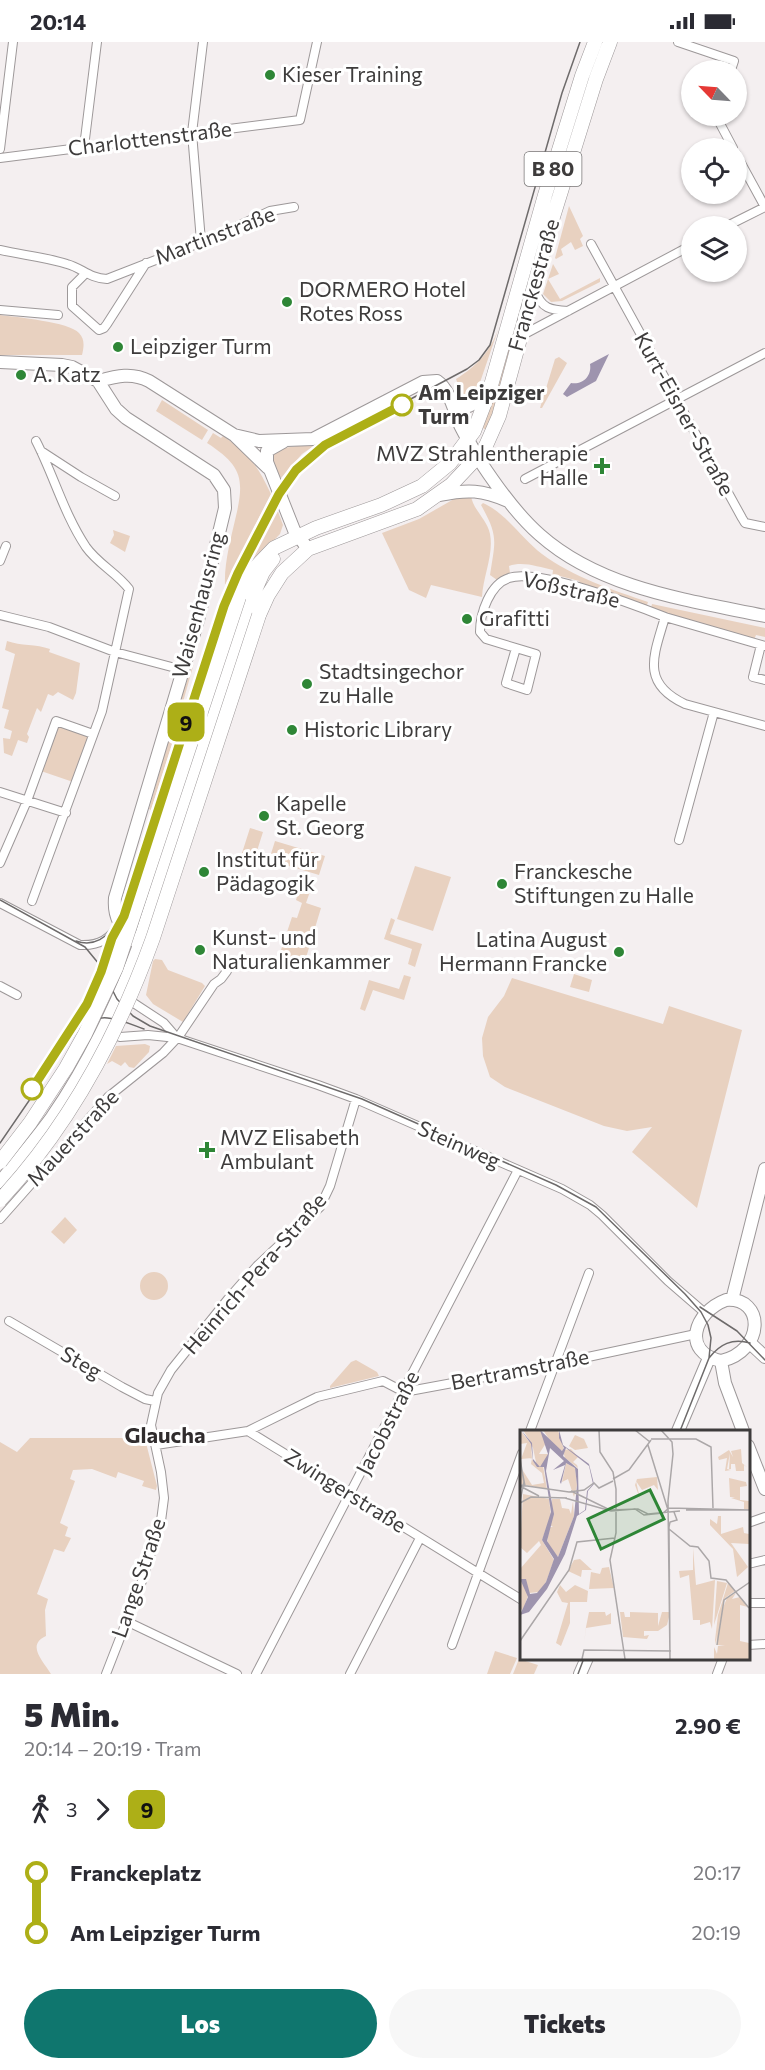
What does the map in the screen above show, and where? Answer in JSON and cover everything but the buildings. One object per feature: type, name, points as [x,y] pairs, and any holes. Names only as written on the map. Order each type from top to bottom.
[{"type":"main road","name":"Franckestraße","points":[[298,537],[415,490],[450,464],[468,441],[478,422],[490,389],[545,195],[595,42]]},
{"type":"main road","name":"Franckestraße","points":[[0,1200],[39,1154],[84,1090],[111,1040],[153,938],[259,615],[282,573],[308,549],[406,513],[440,495],[478,458],[489,441],[499,416],[534,283],[596,79],[610,42]]},
{"type":"main road","points":[[139,945],[254,591],[270,562],[298,537]]},
{"type":"main road","name":"B 80","points":[[0,1162],[36,1116],[66,1068],[116,968],[239,597],[247,580],[274,548],[298,537]]},
{"type":"main road","points":[[254,591],[279,562],[290,554],[308,549]]},
{"type":"street","points":[[0,148],[13,42]]},
{"type":"street","points":[[84,147],[97,42]]},
{"type":"street","points":[[201,242],[192,133],[202,42]]},
{"type":"street","name":"Charlottenstraße","points":[[0,158],[300,120],[317,42]]},
{"type":"street","points":[[678,42],[728,60]]},
{"type":"street","points":[[747,174],[765,207],[747,216]]},
{"type":"street","name":"Martinstraße","points":[[85,274],[72,287],[72,306],[99,330],[107,324],[146,263],[270,212],[294,207]]},
{"type":"street","name":"Kurt-Eisner-Straße","points":[[591,244],[675,400],[745,523],[765,527]]},
{"type":"street","points":[[0,250],[71,265],[95,278],[107,279],[146,263]]},
{"type":"street","points":[[519,338],[681,251]]},
{"type":"street","points":[[534,283],[542,306],[550,310],[569,311]]},
{"type":"street","points":[[0,310],[58,315]]},
{"type":"street","points":[[525,479],[765,353]]},
{"type":"street","points":[[0,362],[62,365],[72,367],[98,381],[126,374],[139,376],[234,435],[268,468]]},
{"type":"street","points":[[234,435],[259,441],[287,441],[318,437],[423,382],[432,380],[441,384],[452,403],[468,441],[508,501],[531,527],[568,556],[614,579],[652,592],[765,616]]},
{"type":"street","name":"Waisenhausring","points":[[98,381],[120,414],[214,475],[225,490],[225,508],[198,620],[117,890],[115,909],[119,923]]},
{"type":"street","points":[[452,403],[460,408],[468,407],[490,389]]},
{"type":"street","points":[[32,901],[102,711],[129,589],[96,560],[86,546],[59,498],[36,441]]},
{"type":"street","points":[[287,441],[267,451],[268,468],[298,537],[308,549]]},
{"type":"street","points":[[40,450],[114,496]]},
{"type":"street","points":[[440,495],[473,490],[508,501]]},
{"type":"street","points":[[0,561],[6,546]]},
{"type":"street","name":"Voßstraße","points":[[516,648],[506,683],[527,690],[536,654],[516,648],[486,639],[480,632],[480,627],[491,591],[499,582],[510,577],[535,578],[599,593],[665,617],[763,646],[753,677],[765,680]]},
{"type":"street","points":[[0,615],[49,627],[115,652],[183,670]]},
{"type":"street","points":[[665,617],[652,662],[659,682],[674,699],[765,726]]},
{"type":"street","points":[[679,840],[714,712]]},
{"type":"street","points":[[0,863],[27,801],[56,721],[93,734]]},
{"type":"street","points":[[0,792],[66,813]]},
{"type":"street","points":[[0,903],[80,945],[94,945],[105,940],[119,923],[139,945],[119,994],[93,1046],[52,1116],[0,1182]]},
{"type":"street","name":"Mauerstraße","points":[[0,1219],[108,1097],[164,1053],[214,984],[227,971]]},
{"type":"street","points":[[0,986],[17,995]]},
{"type":"street","points":[[119,994],[164,1023],[177,1038]]},
{"type":"street","points":[[100,1032],[120,1037],[148,1035],[177,1038]]},
{"type":"street","name":"Steinweg","points":[[177,1038],[356,1099],[562,1189],[590,1205],[668,1281],[705,1313]]},
{"type":"street","name":"Heinrich-Pera-Straße","points":[[156,1445],[151,1425],[155,1401],[171,1370],[257,1266],[320,1207],[330,1186],[356,1099]]},
{"type":"street","points":[[732,1300],[765,1169]]},
{"type":"street","name":"Jacobstraße","points":[[256,1674],[405,1392],[518,1170]]},
{"type":"street","points":[[530,1430],[589,1273]]},
{"type":"street","points":[[715,1359],[736,1356],[750,1343],[760,1321],[745,1304],[732,1300],[719,1303],[705,1313],[696,1334],[701,1350],[715,1359],[743,1430]]},
{"type":"street","name":"Steg","points":[[9,1321],[122,1387],[145,1399],[155,1401]]},
{"type":"street","name":"Bertramstraße","points":[[405,1392],[555,1364],[696,1334]]},
{"type":"street","points":[[750,1343],[765,1357]]},
{"type":"street","points":[[679,1430],[715,1359]]},
{"type":"street","points":[[156,1445],[248,1431],[317,1397],[349,1388],[383,1381],[405,1392]]},
{"type":"street","name":"Zwingerstraße","points":[[248,1431],[520,1599]]},
{"type":"street","name":"Lange Straße","points":[[106,1674],[141,1584],[161,1521],[164,1498],[156,1445]]},
{"type":"street","points":[[750,1456],[754,1477],[765,1489]]},
{"type":"street","points":[[452,1645],[520,1458]]},
{"type":"street","points":[[750,1522],[765,1517]]},
{"type":"street","points":[[350,1674],[420,1538]]},
{"type":"street","points":[[750,1564],[765,1560]]},
{"type":"street","points":[[126,1621],[237,1674]]},
{"type":"street","points":[[750,1645],[765,1644]]},
{"type":"street","points":[[580,1674],[587,1659]]},
{"type":"street","points":[[717,1674],[723,1659]]},
{"type":"shaded area","points":[[602,42],[604,42],[489,432],[483,428],[505,361],[549,202]]},
{"type":"shaded area","points":[[569,206],[583,236],[580,239],[583,246],[575,250],[571,242],[561,249],[563,255],[556,259],[555,258]]},
{"type":"shaded area","points":[[553,264],[559,274],[548,279]]},
{"type":"shaded area","points":[[600,278],[600,282],[562,301],[551,302],[543,294],[548,279],[560,299]]},
{"type":"shaded area","points":[[0,315],[42,321],[74,329],[82,338],[84,346],[82,355],[0,355]]},
{"type":"shaded area","points":[[499,327],[476,394],[465,403],[456,379],[482,357],[492,344]]},
{"type":"shaded area","points":[[609,354],[596,381],[567,397],[563,394],[571,383],[579,383],[586,379],[590,372],[590,364]]},
{"type":"shaded area","points":[[559,357],[567,363],[540,408],[555,359]]},
{"type":"shaded area","points":[[162,400],[208,430],[202,440],[156,411]]},
{"type":"shaded area","points":[[213,433],[221,438],[223,436],[246,454],[262,476],[271,494],[225,585],[227,559],[239,503],[240,482],[238,474],[227,458],[207,443]]},
{"type":"shaded area","points":[[313,441],[315,445],[302,454],[281,478],[275,465],[274,452]]},
{"type":"shaded area","points":[[471,495],[474,505],[486,524],[491,542],[482,597],[431,585],[426,598],[409,590],[382,533],[419,519],[454,499]]},
{"type":"shaded area","points":[[483,503],[499,513],[535,548],[554,562],[594,582],[648,602],[646,608],[581,586],[579,581],[556,575],[552,578],[553,570],[531,565],[509,566],[510,573],[497,580],[490,575],[494,539],[491,525],[481,505]]},
{"type":"shaded area","points":[[276,506],[283,525],[280,534],[241,574]]},
{"type":"shaded area","points":[[113,530],[130,536],[125,552],[110,543],[114,535]]},
{"type":"shaded area","points":[[652,604],[765,628],[765,637],[756,635],[754,640],[685,621],[651,608]]},
{"type":"shaded area","points":[[7,641],[50,649],[49,652],[80,663],[73,700],[58,692],[53,696],[48,694],[41,712],[37,708],[27,734],[29,737],[27,743],[18,740],[12,756],[4,753],[3,738],[10,739],[12,731],[4,728],[9,710],[2,708],[15,654],[5,650]]},
{"type":"shaded area","points":[[194,663],[183,702],[185,703],[151,810],[149,809],[179,702]]},
{"type":"shaded area","points":[[56,721],[93,734],[76,783],[38,770]]},
{"type":"shaded area","points":[[250,828],[263,832],[256,854],[251,852],[250,856],[242,853]]},
{"type":"shaded area","points":[[275,841],[325,856],[319,875],[269,860]]},
{"type":"shaded area","points":[[415,866],[451,877],[433,931],[397,919]]},
{"type":"shaded area","points":[[302,879],[313,883],[306,903],[321,908],[302,971],[277,962],[292,917],[297,918],[302,903],[296,900]]},
{"type":"shaded area","points":[[391,918],[395,920],[390,934],[422,944],[415,967],[408,964],[412,949],[384,939]]},
{"type":"shaded area","points":[[155,959],[162,960],[168,970],[205,986],[183,1022],[153,1004],[146,995]]},
{"type":"shaded area","points":[[574,974],[592,980],[589,992],[570,987]]},
{"type":"shaded area","points":[[404,975],[411,977],[404,1000],[373,990],[365,1011],[360,1009],[369,980],[399,989]]},
{"type":"shaded area","points":[[512,978],[663,1024],[669,1006],[742,1030],[697,1208],[632,1152],[652,1127],[627,1131],[604,1126],[505,1087],[490,1077],[483,1056],[482,1038],[488,1017],[504,996]]},
{"type":"shaded area","points":[[145,1044],[150,1046],[149,1052],[134,1068],[129,1067],[125,1062],[121,1066],[112,1061],[107,1064],[116,1046]]},
{"type":"shaded area","points":[[65,1217],[77,1230],[64,1244],[51,1232]]},
{"type":"shaded area","points":[[154,1272],[164,1276],[168,1286],[164,1296],[154,1300],[144,1296],[140,1286],[144,1276]]},
{"type":"shaded area","points":[[356,1360],[377,1372],[379,1376],[330,1388],[351,1362]]},
{"type":"shaded area","points":[[144,1435],[157,1486],[156,1490],[142,1486],[144,1481],[118,1472],[116,1478],[92,1469],[73,1470],[70,1479],[75,1481],[60,1523],[68,1527],[65,1536],[71,1538],[64,1552],[54,1549],[37,1594],[48,1599],[45,1610],[46,1636],[37,1644],[37,1649],[51,1674],[0,1674],[0,1442],[17,1452],[30,1438],[124,1438]]},
{"type":"shaded area","points":[[495,1651],[517,1658],[510,1674],[487,1674]]},
{"type":"shaded area","points":[[519,1659],[538,1665],[534,1674],[513,1674]]},
{"type":"tram line","points":[[0,1143],[74,1035],[98,991],[224,606],[238,573],[279,494],[303,462],[332,441],[467,369],[479,360],[490,345],[562,93],[580,42]]},
{"type":"tram line","name":"9","points":[[32,1089],[71,1031],[92,994],[112,938],[124,916],[224,606],[238,573],[279,494],[296,470],[317,450],[402,405]]},
{"type":"tram line","points":[[0,900],[85,947],[99,964],[117,999],[133,1016],[150,1026],[362,1099],[556,1185],[596,1207],[685,1294],[701,1312],[708,1325],[711,1338],[709,1358],[680,1430]]},
{"type":"tram line","points":[[76,941],[89,943],[100,940],[116,921]]},
{"type":"tram line","points":[[80,1028],[95,1019],[111,1018],[144,1029]]},
{"type":"tram line","points":[[700,1307],[737,1331],[765,1360]]},
{"type":"tram line","points":[[709,1358],[727,1343],[738,1341],[750,1343]]},
{"type":"tram line","points":[[578,1674],[584,1659]]},
{"type":"place","name":"Kieser Training","points":[[270,75]]},
{"type":"place","name":"DORMERO Hotel Rotes Ross","points":[[287,302]]},
{"type":"place","name":"Leipziger Turm","points":[[118,347]]},
{"type":"place","name":"A. Katz","points":[[21,375]]},
{"type":"place","name":"Am Leipziger Turm","points":[[402,405]]},
{"type":"place","name":"MVZ Strahlentherapie Halle","points":[[602,466]]},
{"type":"place","name":"Grafitti","points":[[467,619]]},
{"type":"place","name":"Stadtsingechor zu Halle","points":[[307,684]]},
{"type":"place","name":"Historic Library","points":[[292,730]]},
{"type":"place","name":"Kapelle St. Georg","points":[[264,816]]},
{"type":"place","name":"Institut für Pädagogik","points":[[204,872]]},
{"type":"place","name":"Franckesche Stiftungen zu Halle","points":[[502,884]]},
{"type":"place","name":"Kunst- und Naturalienkammer","points":[[200,950]]},
{"type":"place","name":"Latina August Hermann Francke","points":[[619,952]]},
{"type":"place","name":"MVZ Elisabeth Ambulant","points":[[207,1150]]},
{"type":"district","name":"Glaucha","points":[[165,1435]]}]
